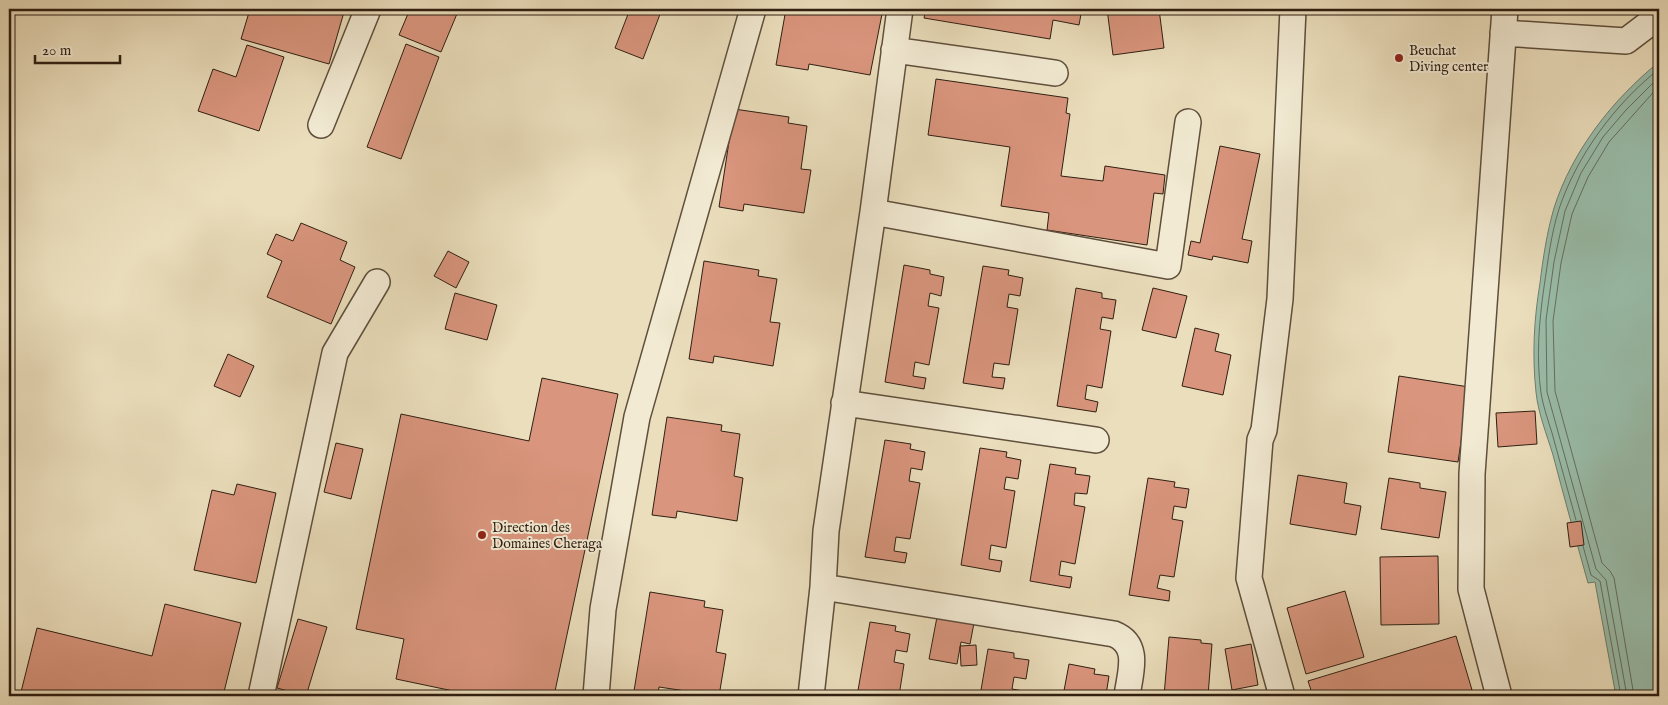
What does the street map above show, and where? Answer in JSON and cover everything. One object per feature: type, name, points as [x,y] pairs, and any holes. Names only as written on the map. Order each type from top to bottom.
[{"type":"street","points":[[322,125],[368,9]]},
{"type":"street","points":[[596,696],[603,609],[638,417],[753,9]]},
{"type":"street","points":[[811,696],[823,587],[826,531],[873,212],[900,9]]},
{"type":"street","points":[[1282,696],[1249,578],[1260,440],[1264,430],[1280,300],[1293,9]]},
{"type":"street","points":[[1499,696],[1471,588],[1471,579],[1472,474],[1504,21],[1626,41],[1659,16]]},
{"type":"street","points":[[894,50],[1055,73]]},
{"type":"street","points":[[873,212],[1168,266],[1188,122]]},
{"type":"street","points":[[262,696],[334,353],[377,282]]},
{"type":"street","points":[[844,404],[1096,440]]},
{"type":"street","points":[[823,587],[1114,634],[1126,642],[1132,656],[1127,696]]},
{"type":"water","points":[[1659,62],[1659,696],[1616,696],[1595,582],[1588,583],[1539,408],[1534,364],[1535,324],[1547,236],[1554,208],[1562,187],[1583,147],[1610,109]]},
{"type":"building","points":[[250,9],[331,9],[344,12],[329,64],[241,39]]},
{"type":"building","points":[[410,9],[459,9],[441,52],[399,35]]},
{"type":"building","points":[[630,9],[662,9],[643,59],[615,48]]},
{"type":"building","points":[[786,9],[883,9],[870,75],[809,64],[808,70],[776,65]]},
{"type":"building","points":[[926,9],[1082,9],[1079,25],[1053,20],[1050,39],[924,18]]},
{"type":"building","points":[[1107,9],[1159,9],[1164,48],[1113,55]]},
{"type":"building","points":[[406,44],[439,57],[401,159],[367,147]]},
{"type":"building","points":[[247,45],[284,57],[259,131],[198,111],[213,69],[236,77]]},
{"type":"building","points":[[936,79],[1068,98],[1066,113],[1070,114],[1061,176],[1103,181],[1105,166],[1165,175],[1163,194],[1154,193],[1147,245],[1047,230],[1049,213],[1001,206],[1010,147],[928,135]]},
{"type":"building","points":[[734,109],[789,117],[788,123],[807,126],[801,169],[811,170],[804,213],[744,204],[743,211],[719,207]]},
{"type":"building","points":[[1220,146],[1260,154],[1242,239],[1252,241],[1248,263],[1213,256],[1212,260],[1188,255],[1191,241],[1200,243]]},
{"type":"building","points":[[301,223],[347,242],[340,260],[355,267],[331,324],[267,297],[282,261],[267,254],[276,234],[293,241]]},
{"type":"building","points":[[448,251],[469,262],[456,288],[434,276]]},
{"type":"building","points":[[704,261],[759,270],[758,276],[777,279],[770,322],[780,323],[773,366],[714,356],[713,363],[689,359]]},
{"type":"building","points":[[904,265],[930,270],[930,274],[944,277],[941,296],[930,293],[928,306],[939,308],[929,365],[915,362],[913,376],[926,378],[924,389],[885,382]]},
{"type":"building","points":[[983,266],[1009,270],[1008,275],[1023,278],[1020,296],[1009,294],[1007,307],[1018,309],[1009,365],[994,363],[992,377],[1005,378],[1003,389],[963,383]]},
{"type":"building","points":[[1076,288],[1102,293],[1102,298],[1116,300],[1113,319],[1102,317],[1100,329],[1111,331],[1102,388],[1087,385],[1085,399],[1098,402],[1096,412],[1057,406]]},
{"type":"building","points":[[1153,288],[1187,296],[1176,338],[1142,330]]},
{"type":"building","points":[[455,293],[497,305],[487,340],[445,329]]},
{"type":"building","points":[[1195,328],[1219,334],[1215,351],[1231,355],[1223,395],[1182,386]]},
{"type":"building","points":[[228,354],[254,366],[240,397],[214,386]]},
{"type":"building","points":[[1399,376],[1469,387],[1458,462],[1388,452]]},
{"type":"building","name":"Direction des Domaines Cheraga","points":[[542,378],[618,394],[554,696],[457,696],[458,692],[396,679],[404,639],[356,629],[401,414],[529,441]]},
{"type":"building","points":[[1535,411],[1537,444],[1498,447],[1496,413]]},
{"type":"building","points":[[667,417],[722,425],[721,431],[740,434],[734,476],[743,478],[737,521],[677,511],[676,518],[652,515]]},
{"type":"building","points":[[885,440],[911,444],[910,449],[925,452],[922,470],[911,468],[909,481],[920,483],[910,539],[896,537],[894,551],[907,553],[905,563],[865,557]]},
{"type":"building","points":[[336,443],[363,449],[351,499],[324,492]]},
{"type":"building","points":[[980,448],[1007,452],[1006,457],[1021,460],[1018,479],[1006,477],[1004,489],[1015,491],[1006,548],[991,545],[989,559],[1002,561],[1000,572],[961,565]]},
{"type":"building","points":[[1050,464],[1076,468],[1075,474],[1090,476],[1087,494],[1075,493],[1074,505],[1085,507],[1075,564],[1061,561],[1059,575],[1072,577],[1070,588],[1030,581]]},
{"type":"building","points":[[1298,475],[1347,483],[1344,503],[1361,506],[1356,535],[1290,524]]},
{"type":"building","points":[[1148,478],[1175,482],[1174,487],[1189,489],[1186,508],[1174,506],[1172,519],[1183,521],[1174,577],[1160,575],[1157,588],[1170,591],[1169,601],[1129,595]]},
{"type":"building","points":[[1389,478],[1420,483],[1420,488],[1446,492],[1439,538],[1381,529]]},
{"type":"building","points":[[237,484],[276,493],[256,583],[194,570],[212,490],[234,495]]},
{"type":"building","points":[[1581,521],[1584,545],[1570,547],[1567,523]]},
{"type":"building","points":[[1438,556],[1439,624],[1381,625],[1380,557]]},
{"type":"building","points":[[1345,591],[1364,657],[1306,674],[1287,608]]},
{"type":"building","points":[[650,592],[705,601],[704,607],[723,610],[716,652],[726,654],[719,696],[659,687],[658,694],[634,691]]},
{"type":"building","points":[[165,604],[241,623],[223,696],[20,696],[37,628],[152,656]]},
{"type":"building","points":[[937,617],[974,623],[970,644],[961,642],[957,664],[929,659]]},
{"type":"building","points":[[298,619],[327,627],[306,696],[277,688]]},
{"type":"building","points":[[870,622],[896,626],[895,631],[910,634],[907,652],[896,650],[894,662],[904,664],[899,696],[857,696]]},
{"type":"building","points":[[1456,636],[1472,690],[1452,696],[1313,696],[1308,681]]},
{"type":"building","points":[[1169,637],[1201,640],[1201,643],[1212,644],[1208,696],[1164,696]]},
{"type":"building","points":[[1251,644],[1258,685],[1232,690],[1225,649]]},
{"type":"building","points":[[976,645],[977,665],[961,666],[960,646]]},
{"type":"building","points":[[988,649],[1014,653],[1014,658],[1029,660],[1026,679],[1014,677],[1012,689],[1023,691],[1022,696],[980,696]]},
{"type":"building","points":[[1069,664],[1095,669],[1094,674],[1109,676],[1106,695],[1095,693],[1094,696],[1063,696]]},
{"type":"place","name":"Beuchat Diving center","points":[[1399,58]]},
{"type":"place","name":"Direction des Domaines Cheraga","points":[[482,535]]}]
